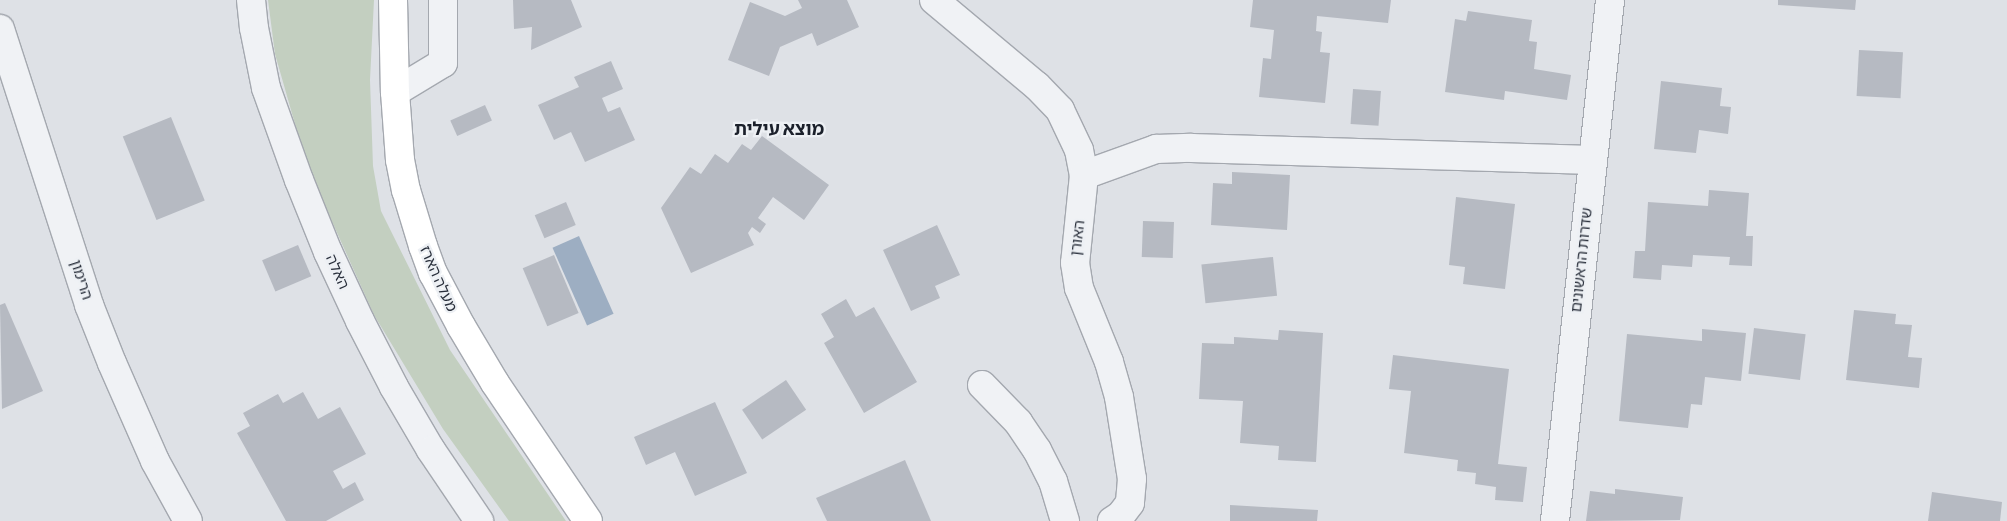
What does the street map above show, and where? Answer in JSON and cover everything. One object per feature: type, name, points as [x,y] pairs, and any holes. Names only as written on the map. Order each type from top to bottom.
[{"type":"main road","name":"מעלה הארז","points":[[393,0],[395,92],[399,143],[406,190],[413,218],[433,273],[461,326],[495,383],[588,521]]},
{"type":"street","name":"האלה","points":[[251,0],[258,50],[269,96],[328,252],[360,321],[394,387],[431,450],[478,521]]},
{"type":"street","points":[[395,92],[443,63],[443,0]]},
{"type":"street","name":"האורן","points":[[934,0],[1037,86],[1060,110],[1079,150],[1084,175],[1075,263],[1079,288],[1114,380],[1132,478],[1130,503],[1121,515],[1112,521]]},
{"type":"street","name":"שדרות הראשונים","points":[[1555,521],[1610,0]]},
{"type":"street","name":"הרימון","points":[[0,29],[89,305],[112,364],[155,461],[188,521]]},
{"type":"street","points":[[1084,175],[1156,149],[1210,148],[1593,160]]},
{"type":"street","points":[[982,385],[1018,422],[1037,450],[1053,481],[1065,521]]},
{"type":"green space","points":[[268,0],[374,0],[370,80],[373,166],[381,211],[450,350],[566,521],[509,521],[443,429],[374,315],[307,166],[275,54]]},
{"type":"water","points":[[579,236],[614,314],[587,325],[553,248]]},
{"type":"building","points":[[513,0],[571,0],[582,27],[531,50],[532,27],[514,29]]},
{"type":"building","points":[[798,0],[847,0],[859,27],[817,46],[812,33],[780,47],[769,76],[728,60],[750,2],[785,16],[802,8]]},
{"type":"building","points":[[1253,0],[1391,0],[1388,23],[1317,16],[1316,31],[1322,32],[1320,52],[1330,53],[1325,103],[1259,97],[1263,58],[1271,59],[1274,30],[1250,27]]},
{"type":"building","points":[[1778,0],[1856,0],[1855,10],[1778,5]]},
{"type":"building","points":[[1468,11],[1532,20],[1529,41],[1537,42],[1534,69],[1571,75],[1567,100],[1505,91],[1504,100],[1445,92],[1455,19],[1466,21]]},
{"type":"building","points":[[1859,50],[1903,52],[1901,98],[1857,96]]},
{"type":"building","points":[[611,61],[623,89],[602,98],[608,112],[620,107],[635,140],[585,162],[571,132],[554,140],[538,105],[579,87],[574,77]]},
{"type":"building","points":[[1661,81],[1722,88],[1720,106],[1731,107],[1728,134],[1699,130],[1696,153],[1654,149]]},
{"type":"building","points":[[1353,89],[1381,91],[1378,126],[1351,124]]},
{"type":"building","points":[[485,105],[492,121],[457,136],[450,120]]},
{"type":"building","points":[[171,117],[205,200],[157,220],[123,136]]},
{"type":"building","points":[[762,136],[829,185],[804,220],[773,197],[758,218],[766,224],[760,233],[752,227],[748,233],[754,245],[691,273],[661,208],[690,167],[701,174],[715,154],[728,163],[742,144],[751,150]]},
{"type":"building","points":[[1232,172],[1290,175],[1287,230],[1211,225],[1213,183],[1232,184]]},
{"type":"building","points":[[1709,190],[1749,193],[1746,236],[1753,236],[1752,266],[1729,265],[1730,257],[1693,255],[1692,267],[1662,265],[1661,280],[1633,278],[1635,251],[1645,251],[1648,202],[1708,206]]},
{"type":"building","points":[[1456,197],[1515,204],[1505,289],[1463,284],[1465,267],[1449,265]]},
{"type":"building","points":[[566,202],[576,225],[544,238],[535,215]]},
{"type":"building","points":[[1143,221],[1174,222],[1173,258],[1142,257]]},
{"type":"building","points":[[937,225],[960,275],[935,286],[940,298],[911,311],[883,250]]},
{"type":"building","points":[[298,245],[311,276],[275,292],[262,260]]},
{"type":"building","points":[[554,255],[579,313],[547,326],[523,268]]},
{"type":"building","points":[[1273,257],[1277,296],[1205,303],[1201,265]]},
{"type":"building","points":[[846,299],[856,317],[874,307],[917,382],[864,413],[824,343],[834,337],[821,314]]},
{"type":"building","points":[[5,303],[43,391],[2,409],[0,305]]},
{"type":"building","points":[[1854,310],[1896,314],[1895,324],[1912,325],[1908,357],[1922,358],[1919,388],[1846,380]]},
{"type":"building","points":[[1754,328],[1806,334],[1800,380],[1748,374]]},
{"type":"building","points":[[1702,329],[1746,333],[1741,381],[1705,377],[1702,405],[1691,404],[1688,428],[1619,421],[1627,334],[1702,341]]},
{"type":"building","points":[[1279,330],[1323,333],[1316,462],[1278,460],[1279,446],[1240,443],[1243,401],[1199,399],[1202,343],[1234,344],[1234,337],[1278,340]]},
{"type":"building","points":[[1393,355],[1509,369],[1498,464],[1527,467],[1523,502],[1495,500],[1496,487],[1475,484],[1476,473],[1457,471],[1458,460],[1404,453],[1411,391],[1389,389]]},
{"type":"building","points":[[786,380],[806,410],[762,439],[742,410]]},
{"type":"building","points":[[303,392],[318,419],[340,407],[366,454],[333,471],[343,489],[355,482],[364,500],[326,521],[286,521],[237,433],[250,426],[243,413],[278,394],[283,403]]},
{"type":"building","points":[[715,402],[747,473],[695,496],[675,452],[646,465],[634,437]]},
{"type":"building","points":[[905,460],[931,521],[827,521],[816,498]]},
{"type":"building","points":[[1615,489],[1683,497],[1680,520],[1586,521],[1590,491],[1615,494]]},
{"type":"building","points":[[1932,492],[2002,502],[2000,521],[1928,521]]},
{"type":"building","points":[[1230,505],[1318,510],[1317,521],[1230,521]]},
{"type":"district","name":"מוצא עילית","points":[[779,130]]}]
